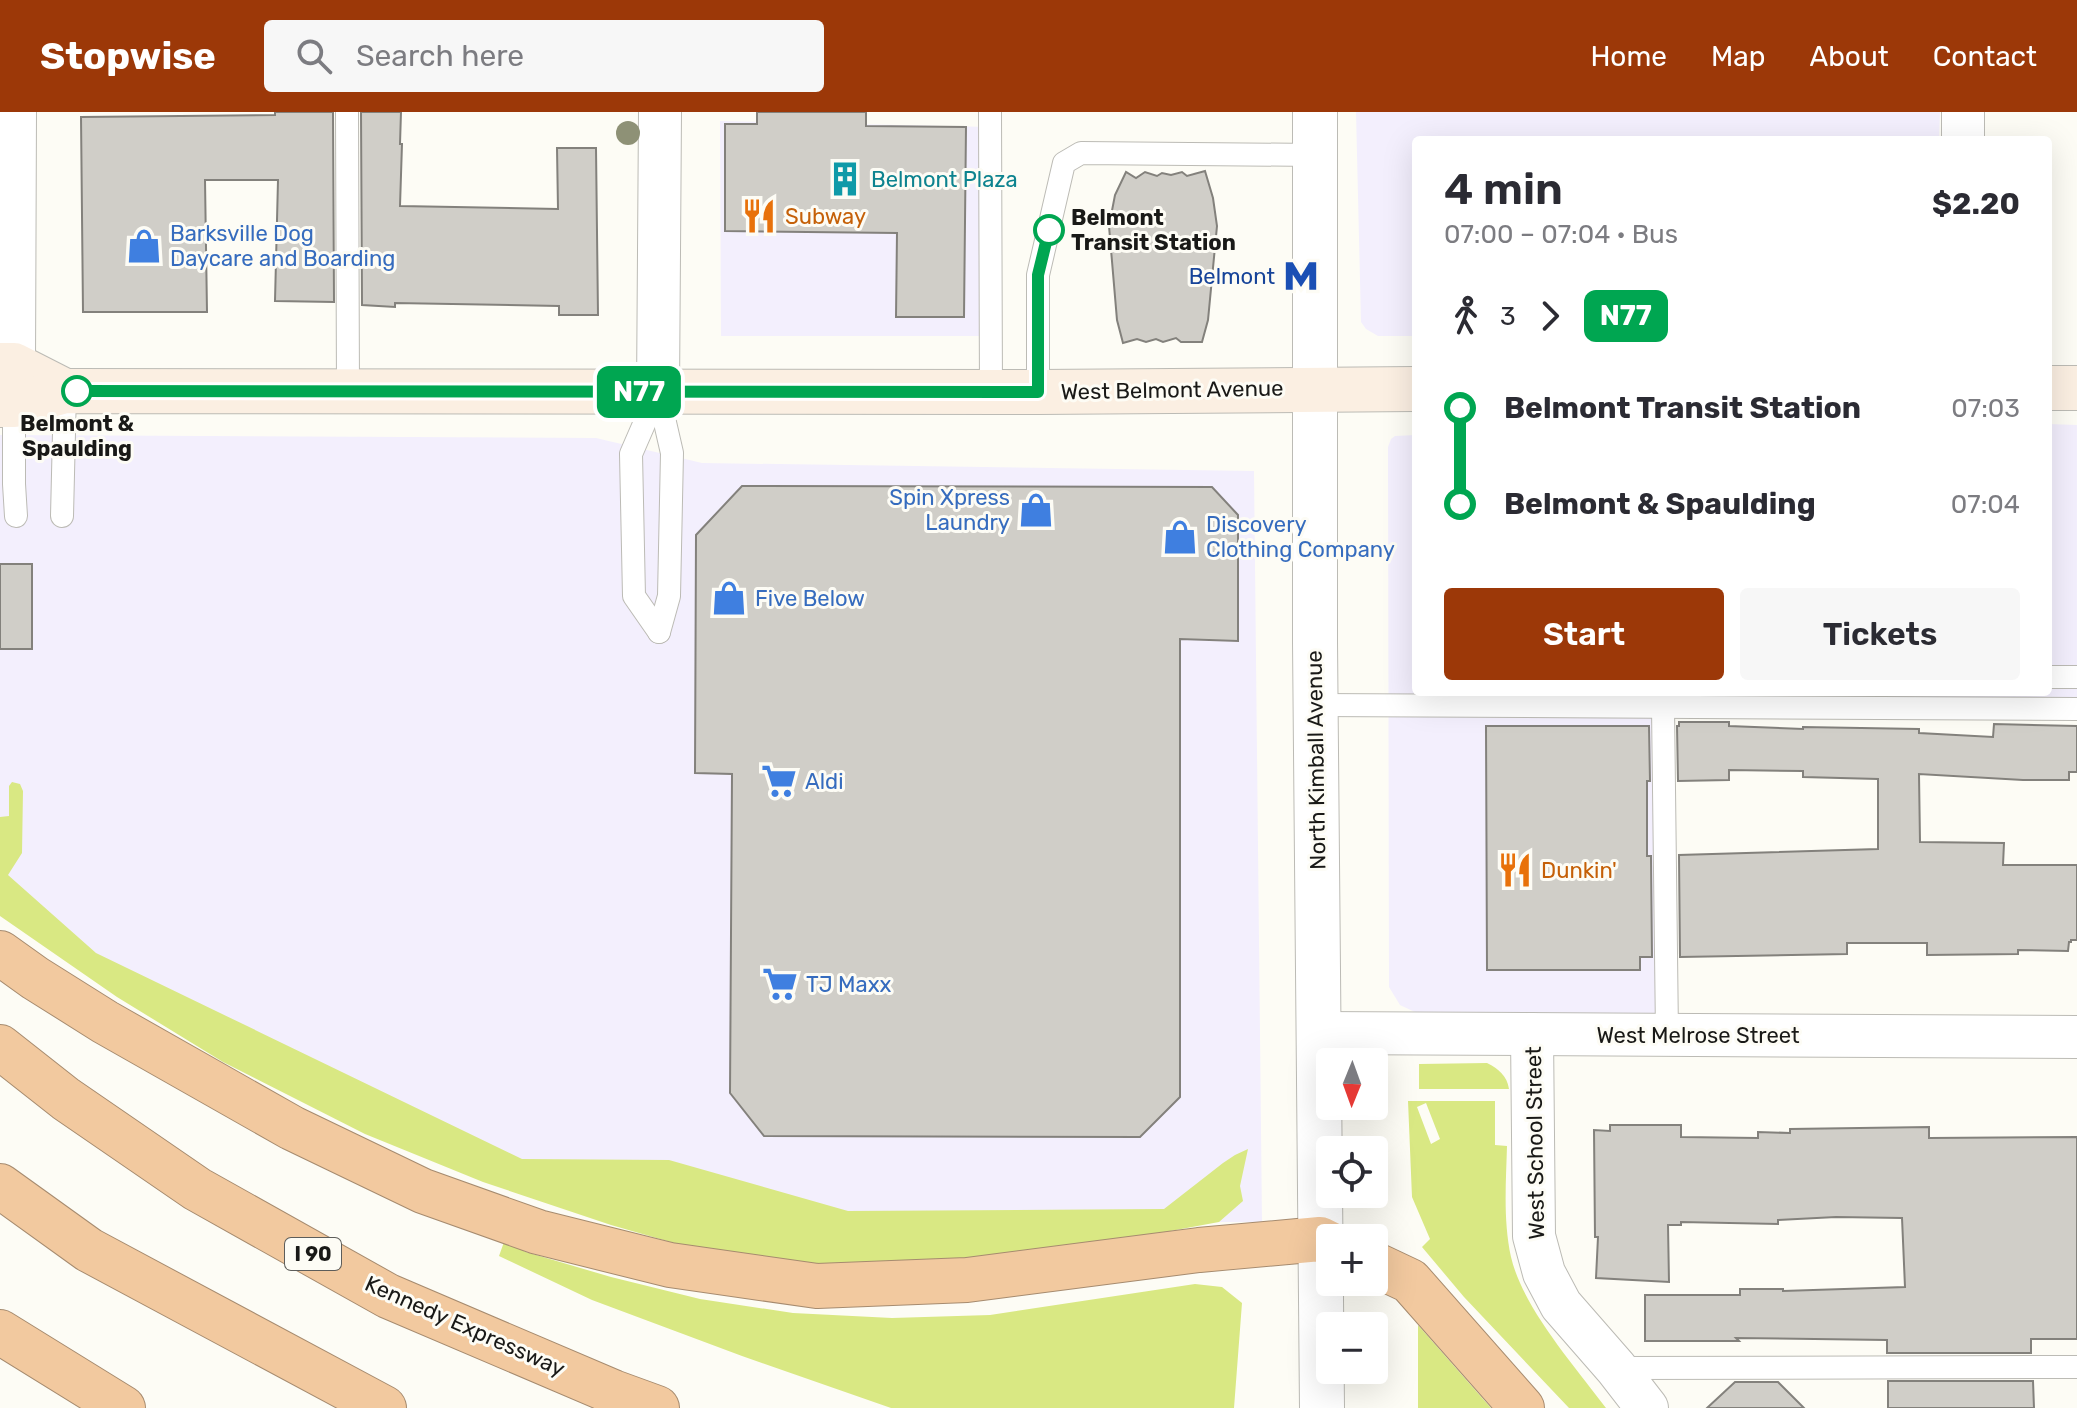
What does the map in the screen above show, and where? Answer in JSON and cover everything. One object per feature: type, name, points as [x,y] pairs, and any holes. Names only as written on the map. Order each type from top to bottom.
[{"type":"highway","points":[[0,953],[105,1022],[292,1128],[423,1191],[538,1232],[670,1265],[817,1286],[967,1280],[1199,1250],[1316,1242]]},
{"type":"highway","name":"Kennedy Expressway","points":[[0,1047],[66,1099],[197,1189],[388,1296],[657,1408]]},
{"type":"highway","points":[[0,1186],[89,1250],[384,1408]]},
{"type":"highway","points":[[1388,1271],[1410,1281],[1522,1408]]},
{"type":"highway","points":[[0,1332],[123,1408]]},
{"type":"main road","name":"West Belmont Avenue","points":[[7,385],[65,391],[1038,392],[1412,389]]},
{"type":"main road","points":[[2052,388],[2077,388]]},
{"type":"street","points":[[658,392],[660,112]]},
{"type":"street","name":"North Kimball Avenue","points":[[1315,112],[1318,1033],[1324,1224]]},
{"type":"street","points":[[1963,112],[1963,136]]},
{"type":"street","points":[[7,385],[10,130]]},
{"type":"street","name":"West Melrose Street","points":[[1318,1033],[2077,1037]]},
{"type":"street","name":"West School Street","points":[[1532,1034],[1534,1236],[1544,1273],[1561,1305],[1647,1408]]},
{"type":"street","name":"North Kimball Avenue","points":[[1322,1408],[1324,1296]]},
{"type":"lane","points":[[347,112],[348,391]]},
{"type":"lane","points":[[990,112],[991,392]]},
{"type":"lane","points":[[1038,392],[1038,275],[1064,163],[1081,153],[1315,155]]},
{"type":"lane","points":[[7,385],[16,516]]},
{"type":"lane","points":[[62,516],[65,391]]},
{"type":"lane","points":[[658,392],[672,453],[669,596],[659,632],[634,596],[631,454],[658,392]]},
{"type":"lane","points":[[2052,677],[2077,677]]},
{"type":"lane","points":[[1316,705],[2077,709]]},
{"type":"lane","points":[[1663,707],[1667,1034]]},
{"type":"lane","points":[[1616,1368],[2077,1367]]},
{"type":"shaded area","points":[[1356,112],[1940,112],[1939,136],[1412,136],[1412,336],[1378,336],[1361,322]]},
{"type":"shaded area","name":"Belmont Plaza","points":[[720,121],[990,127],[990,336],[721,336]]},
{"type":"shaded area","points":[[2052,424],[2077,425],[2077,710],[1663,707],[1667,1016],[1417,1013],[1400,1005],[1389,987],[1388,447],[1395,436],[1412,435],[1412,696],[2052,696]]},
{"type":"shaded area","points":[[0,435],[596,438],[702,463],[1254,471],[1262,1222],[851,1222],[516,1166],[103,969],[0,883]]},
{"type":"green space","points":[[12,782],[20,784],[23,791],[22,853],[8,875],[96,953],[522,1159],[669,1160],[848,1211],[1164,1209],[1223,1163],[1248,1149],[1240,1186],[1243,1201],[1219,1222],[1165,1232],[982,1258],[839,1265],[739,1258],[688,1247],[483,1182],[365,1134],[223,1062],[117,997],[0,916],[0,817],[9,816],[9,786]]},
{"type":"green space","points":[[1487,1063],[1502,1073],[1509,1089],[1419,1089],[1419,1064]]},
{"type":"green space","points":[[1408,1101],[1495,1101],[1495,1145],[1507,1146],[1507,1229],[1517,1276],[1551,1336],[1606,1408],[1569,1408],[1464,1297],[1422,1247],[1430,1239],[1412,1197]],"holes":[[[1426,1103],[1440,1139],[1431,1144],[1417,1107]]]},
{"type":"green space","points":[[504,1242],[526,1252],[611,1277],[700,1299],[793,1313],[892,1318],[990,1315],[1195,1284],[1222,1287],[1242,1303],[1234,1408],[891,1408],[592,1300],[499,1256]]},
{"type":"green space","points":[[1418,1325],[1491,1408],[1418,1408]]},
{"type":"building","name":"Barksville Dog Daycare and Boarding","points":[[275,112],[333,112],[334,302],[275,301],[278,180],[205,180],[207,312],[83,312],[81,117],[275,115]]},
{"type":"building","points":[[361,112],[401,112],[400,206],[558,209],[557,148],[596,148],[598,315],[559,315],[559,306],[362,305]]},
{"type":"building","name":"Belmont Plaza","points":[[757,112],[866,112],[866,126],[966,127],[964,317],[896,317],[897,233],[725,231],[725,124],[757,124]]},
{"type":"building","points":[[1205,171],[1217,226],[1208,320],[1202,342],[1181,342],[1176,338],[1163,342],[1137,339],[1123,343],[1117,320],[1109,226],[1115,195],[1126,172],[1136,178],[1145,172],[1157,176],[1182,172],[1187,176]]},
{"type":"building","points":[[742,486],[1212,487],[1238,515],[1238,641],[1180,639],[1180,1097],[1140,1137],[764,1136],[730,1093],[732,774],[695,773],[696,535]]},
{"type":"building","points":[[0,564],[32,564],[32,649],[0,649]]},
{"type":"building","points":[[1679,722],[1729,722],[1729,726],[1803,729],[1919,729],[1919,733],[1993,737],[1994,724],[2077,726],[2077,772],[2069,772],[2069,780],[1919,774],[1920,842],[2004,843],[2003,865],[2077,865],[2077,940],[2069,942],[2068,951],[2018,950],[2018,954],[1927,955],[1927,943],[1847,943],[1847,954],[1680,957],[1679,855],[1878,849],[1878,779],[1803,777],[1803,771],[1729,770],[1729,780],[1678,781]]},
{"type":"building","points":[[1486,726],[1649,726],[1647,856],[1651,856],[1652,957],[1640,957],[1640,970],[1487,970]]},
{"type":"building","points":[[1610,1125],[1681,1125],[1681,1137],[1758,1138],[1758,1132],[1790,1133],[1790,1129],[1929,1127],[1929,1138],[2077,1137],[2077,1339],[2031,1339],[2031,1353],[1887,1353],[1887,1340],[1736,1338],[1739,1341],[1645,1341],[1645,1295],[1740,1295],[1740,1289],[1783,1291],[1905,1287],[1902,1218],[1836,1217],[1778,1220],[1778,1224],[1681,1222],[1681,1225],[1668,1225],[1669,1282],[1596,1278],[1598,1237],[1595,1237],[1594,1130],[1610,1131]]},
{"type":"building","points":[[1888,1381],[2033,1381],[2034,1408],[1888,1408]]},
{"type":"building","points":[[1735,1382],[1778,1382],[1804,1408],[1707,1408]]},
{"type":"bus line","name":"N77","points":[[77,391],[1038,392],[1038,275],[1049,230]]},
{"type":"place","name":"Belmont Plaza","points":[[845,179]]},
{"type":"place","name":"Subway","points":[[759,216]]},
{"type":"place","name":"Belmont Transit Station","points":[[1049,230]]},
{"type":"place","name":"Barksville Dog Daycare and Boarding","points":[[144,246]]},
{"type":"place","name":"Belmont","points":[[1301,276]]},
{"type":"place","name":"Belmont & Spaulding","points":[[77,391]]},
{"type":"place","name":"Spin Xpress Laundry","points":[[1036,510]]},
{"type":"place","name":"Discovery Clothing Company","points":[[1180,537]]},
{"type":"place","name":"Five Below","points":[[729,598]]},
{"type":"place","name":"Aldi","points":[[779,781]]},
{"type":"place","name":"Dunkin'","points":[[1515,870]]},
{"type":"place","name":"TJ Maxx","points":[[780,984]]}]
